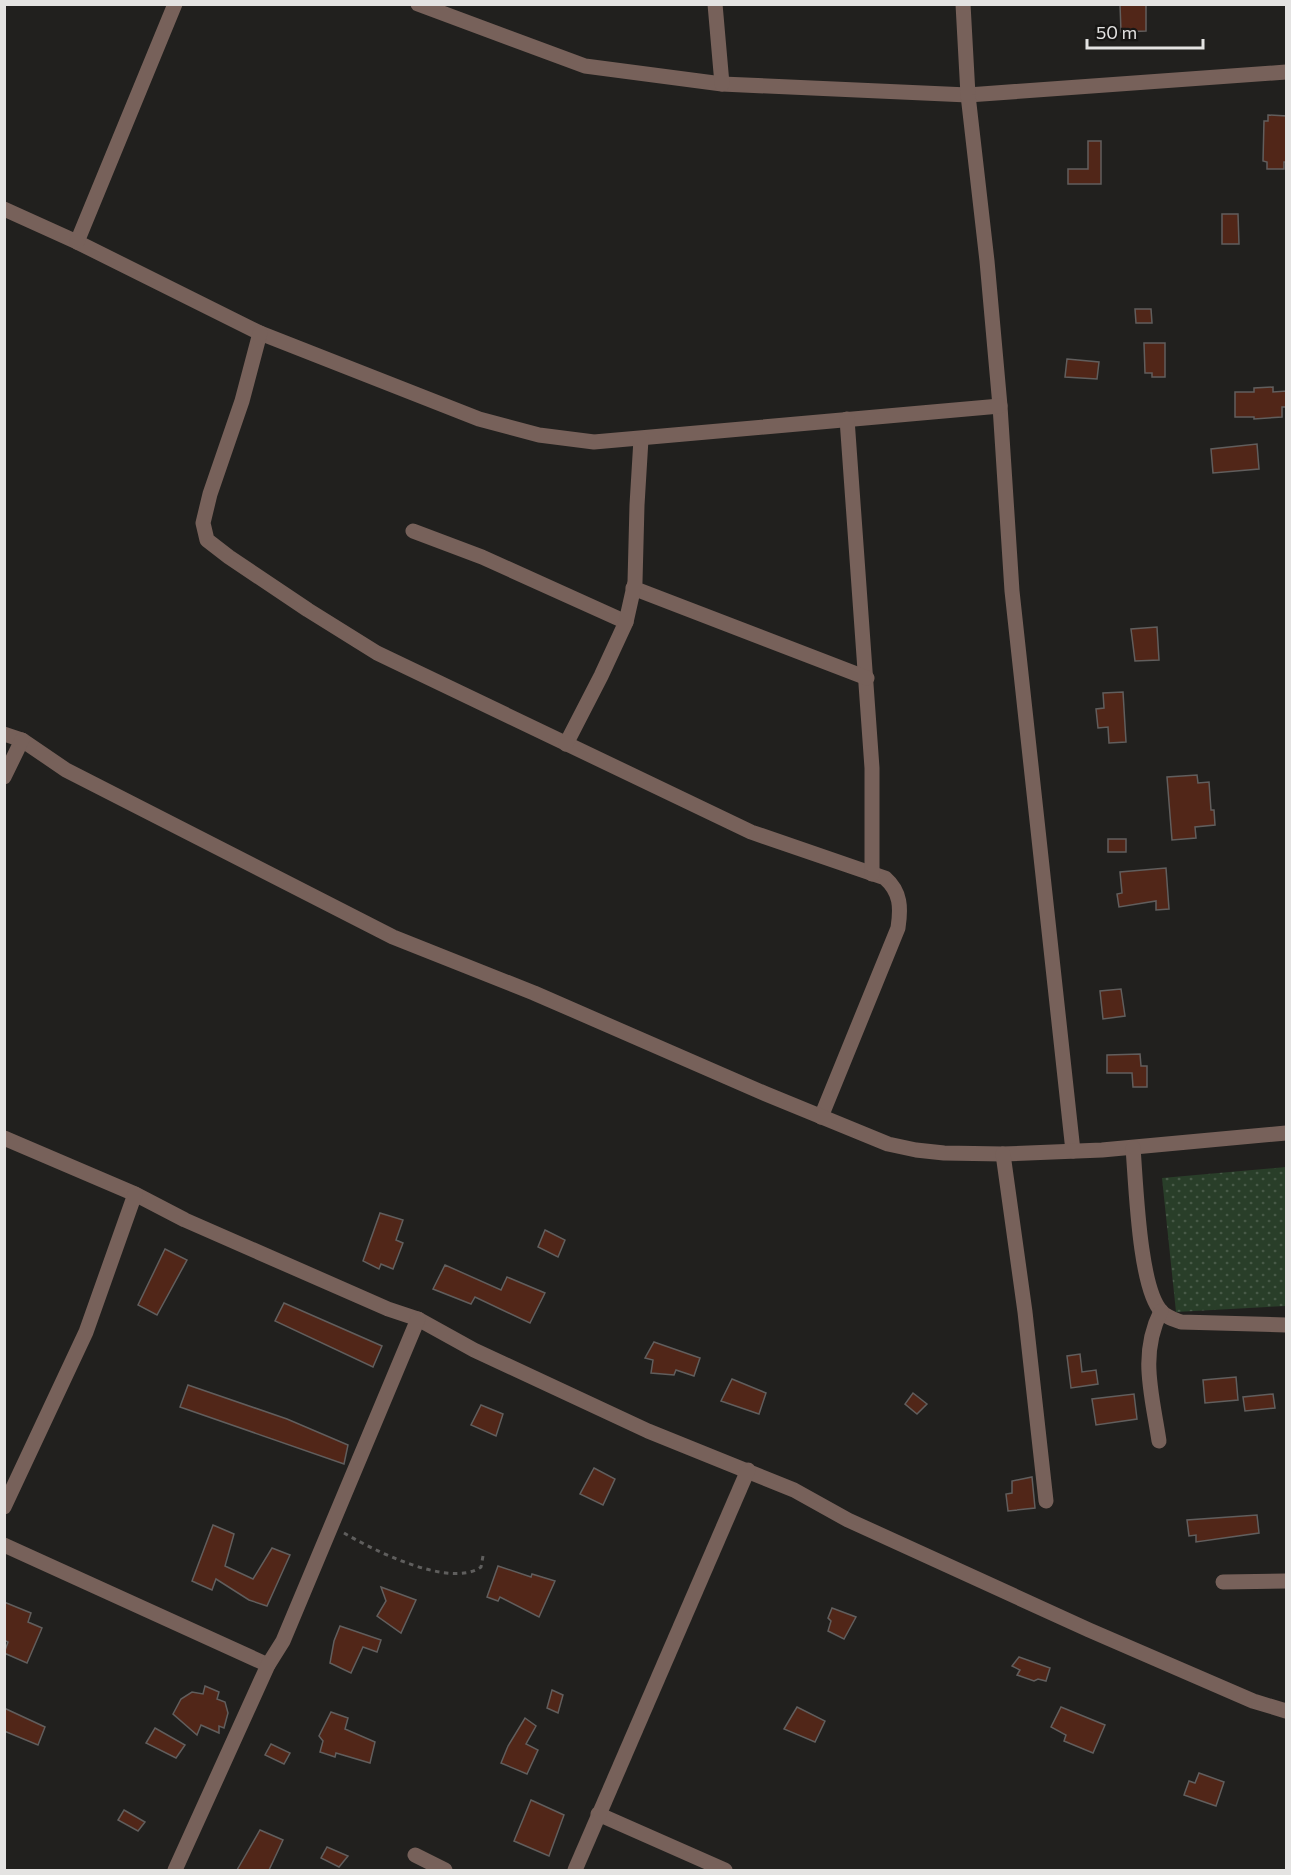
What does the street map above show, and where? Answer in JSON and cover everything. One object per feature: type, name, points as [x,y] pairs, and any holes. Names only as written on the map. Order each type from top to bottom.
[{"type":"street","points":[[77,242],[175,4]]},
{"type":"street","points":[[418,4],[585,66],[722,84],[968,95],[1287,72]]},
{"type":"street","points":[[715,4],[722,84]]},
{"type":"street","points":[[963,4],[968,95],[987,261],[1000,406],[1012,591],[1073,1152]]},
{"type":"street","points":[[4,209],[77,242],[260,333],[479,419],[539,435],[594,442],[1000,406]]},
{"type":"street","points":[[260,333],[242,401],[210,494],[203,524],[207,540],[308,610],[378,653],[751,832],[885,878],[895,886],[901,906],[898,928],[821,1117]]},
{"type":"street","points":[[847,419],[872,768],[872,874]]},
{"type":"street","points":[[566,744],[626,622],[633,588],[641,439]]},
{"type":"street","points":[[413,531],[482,557],[626,622]]},
{"type":"street","points":[[633,588],[867,678]]},
{"type":"street","points":[[4,734],[22,740],[66,770],[393,937],[534,993],[888,1144],[916,1150],[1003,1154],[1133,1148],[1287,1133]]},
{"type":"street","points":[[4,777],[22,740]]},
{"type":"street","points":[[4,1138],[135,1194],[185,1220],[388,1309],[418,1319],[474,1350],[648,1431],[794,1490],[848,1520],[1089,1630],[1253,1701],[1287,1711]]},
{"type":"street","points":[[1133,1148],[1148,1285],[1161,1311],[1181,1322],[1287,1325]]},
{"type":"street","points":[[1003,1154],[1025,1312],[1046,1501]]},
{"type":"street","points":[[4,1507],[86,1332],[135,1194]]},
{"type":"street","points":[[1159,1441],[1149,1375],[1149,1348],[1152,1329],[1161,1311]]},
{"type":"street","points":[[175,1870],[268,1665],[283,1641],[418,1319]]},
{"type":"street","points":[[575,1870],[748,1470]]},
{"type":"street","points":[[4,1545],[268,1665]]},
{"type":"street","points":[[1223,1582],[1287,1581]]},
{"type":"street","points":[[598,1814],[725,1870]]},
{"type":"street","points":[[415,1855],[446,1870]]},
{"type":"path","points":[[332,1526],[356,1540],[429,1570],[471,1572],[481,1567],[483,1556]]},
{"type":"green space","points":[[1286,1167],[1286,1306],[1176,1312],[1162,1178]]},
{"type":"building","points":[[1120,4],[1146,4],[1146,31],[1121,32]]},
{"type":"building","points":[[1268,115],[1287,116],[1287,162],[1284,162],[1284,169],[1267,169],[1267,162],[1263,161],[1264,121],[1268,121]]},
{"type":"building","points":[[1088,141],[1101,141],[1101,184],[1068,184],[1068,169],[1088,169]]},
{"type":"building","points":[[1222,214],[1238,214],[1239,244],[1222,244]]},
{"type":"building","points":[[1135,309],[1151,309],[1152,323],[1136,323]]},
{"type":"building","points":[[1144,343],[1165,343],[1165,377],[1152,377],[1152,373],[1145,373]]},
{"type":"building","points":[[1067,359],[1099,362],[1097,379],[1065,377]]},
{"type":"building","points":[[1273,387],[1273,392],[1287,391],[1287,407],[1282,407],[1282,417],[1254,419],[1254,417],[1235,417],[1235,392],[1254,392],[1254,388]]},
{"type":"building","points":[[1257,444],[1259,469],[1213,473],[1211,449]]},
{"type":"building","points":[[1157,627],[1159,660],[1135,661],[1131,629]]},
{"type":"building","points":[[1123,692],[1126,742],[1109,743],[1108,727],[1098,728],[1096,709],[1104,708],[1103,693]]},
{"type":"building","points":[[1197,775],[1198,783],[1209,782],[1211,810],[1214,810],[1215,825],[1195,827],[1196,838],[1172,840],[1167,777]]},
{"type":"building","points":[[1108,839],[1126,839],[1126,852],[1108,852]]},
{"type":"building","points":[[1166,868],[1169,909],[1156,910],[1156,901],[1119,907],[1117,894],[1122,893],[1120,872]]},
{"type":"building","points":[[1121,989],[1125,1016],[1103,1019],[1100,991]]},
{"type":"building","points":[[1140,1054],[1141,1066],[1147,1066],[1147,1087],[1133,1087],[1132,1073],[1107,1073],[1107,1055]]},
{"type":"building","points":[[380,1213],[403,1220],[396,1240],[403,1243],[393,1269],[381,1264],[379,1269],[363,1261]]},
{"type":"building","points":[[545,1230],[565,1240],[558,1257],[538,1247]]},
{"type":"building","points":[[165,1249],[187,1260],[157,1315],[138,1305]]},
{"type":"building","points":[[445,1265],[501,1290],[507,1277],[545,1293],[530,1323],[475,1297],[471,1304],[433,1289]]},
{"type":"building","points":[[284,1303],[382,1346],[373,1367],[275,1321]]},
{"type":"building","points":[[654,1342],[700,1358],[694,1376],[676,1370],[674,1375],[651,1373],[653,1360],[645,1358]]},
{"type":"building","points":[[1080,1354],[1082,1372],[1096,1370],[1098,1384],[1071,1388],[1067,1356]]},
{"type":"building","points":[[1236,1377],[1238,1400],[1205,1403],[1203,1380]]},
{"type":"building","points":[[732,1379],[766,1393],[759,1414],[721,1401]]},
{"type":"building","points":[[188,1385],[287,1419],[348,1445],[344,1464],[180,1407]]},
{"type":"building","points":[[913,1393],[927,1404],[917,1414],[905,1404]]},
{"type":"building","points":[[1134,1394],[1137,1419],[1096,1425],[1092,1399]]},
{"type":"building","points":[[1273,1394],[1275,1408],[1245,1411],[1243,1397]]},
{"type":"building","points":[[481,1405],[503,1414],[496,1436],[471,1425]]},
{"type":"building","points":[[594,1468],[615,1479],[603,1505],[580,1494]]},
{"type":"building","points":[[1032,1477],[1035,1508],[1008,1511],[1006,1494],[1012,1493],[1012,1481]]},
{"type":"building","points":[[1257,1515],[1259,1533],[1196,1542],[1196,1535],[1189,1536],[1187,1520]]},
{"type":"building","points":[[213,1525],[234,1534],[225,1566],[253,1579],[272,1548],[290,1555],[267,1606],[249,1600],[216,1579],[212,1590],[192,1581]]},
{"type":"building","points":[[498,1566],[531,1577],[532,1574],[555,1581],[539,1617],[500,1597],[498,1601],[487,1597]]},
{"type":"building","points":[[381,1587],[416,1600],[401,1633],[377,1616],[386,1601]]},
{"type":"building","points":[[4,1602],[31,1613],[28,1622],[42,1628],[27,1663],[4,1653],[8,1642],[4,1640]]},
{"type":"building","points":[[832,1608],[856,1617],[844,1639],[828,1631],[831,1621],[828,1618]]},
{"type":"building","points":[[340,1626],[381,1640],[377,1652],[363,1647],[351,1673],[330,1663],[334,1641]]},
{"type":"building","points":[[1019,1657],[1050,1668],[1046,1681],[1038,1679],[1034,1681],[1017,1675],[1020,1670],[1012,1666]]},
{"type":"building","points":[[205,1686],[219,1692],[217,1699],[225,1702],[228,1713],[224,1728],[219,1726],[219,1733],[201,1725],[197,1735],[173,1714],[181,1699],[192,1692],[203,1694]]},
{"type":"building","points":[[552,1690],[563,1695],[558,1713],[547,1708]]},
{"type":"building","points":[[797,1707],[825,1721],[815,1742],[784,1729]]},
{"type":"building","points":[[1061,1707],[1105,1725],[1093,1753],[1064,1741],[1066,1735],[1051,1727]]},
{"type":"building","points":[[4,1708],[45,1727],[38,1745],[4,1731]]},
{"type":"building","points":[[331,1712],[348,1718],[345,1729],[375,1742],[370,1763],[336,1753],[335,1757],[320,1752],[323,1741],[319,1736]]},
{"type":"building","points":[[525,1718],[536,1726],[526,1744],[538,1750],[527,1774],[501,1763],[508,1746]]},
{"type":"building","points":[[155,1728],[185,1745],[176,1758],[146,1743]]},
{"type":"building","points":[[271,1744],[290,1753],[284,1764],[265,1755]]},
{"type":"building","points":[[1199,1773],[1224,1782],[1216,1806],[1184,1795],[1189,1781],[1195,1783]]},
{"type":"building","points":[[531,1800],[564,1815],[549,1856],[514,1841]]},
{"type":"building","points":[[124,1810],[145,1822],[138,1831],[118,1820]]},
{"type":"building","points":[[260,1830],[283,1840],[269,1870],[237,1870]]},
{"type":"building","points":[[327,1847],[348,1856],[339,1867],[321,1858]]}]
